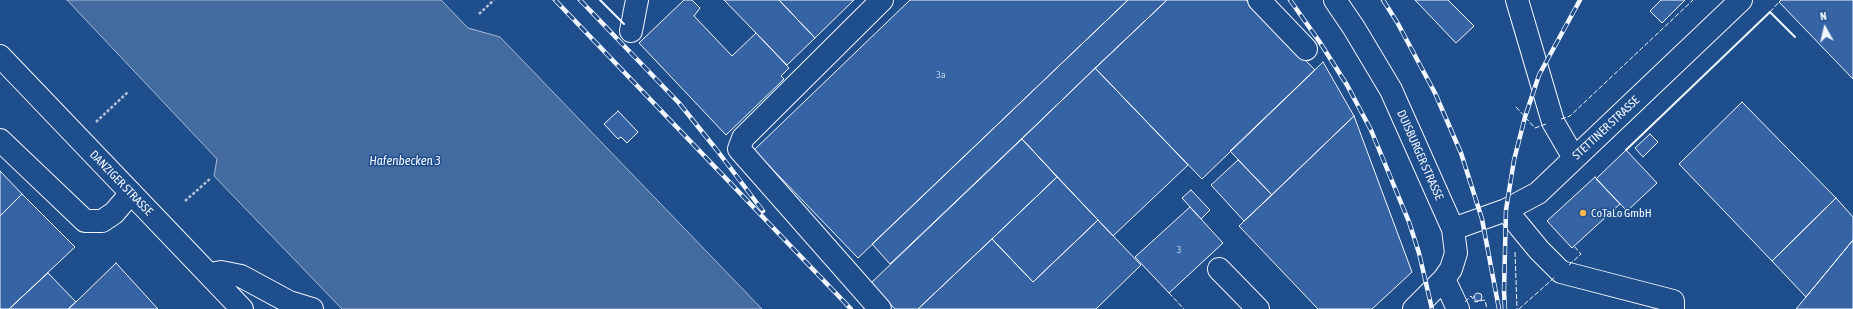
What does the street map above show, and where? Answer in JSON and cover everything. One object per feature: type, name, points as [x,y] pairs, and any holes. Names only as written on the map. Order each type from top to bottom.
[{"type":"street","points":[[631,31],[637,0]]},
{"type":"street","points":[[880,309],[739,149],[743,138],[882,0]]},
{"type":"street","points":[[1259,0],[1306,49]]},
{"type":"street","name":"DUISBURGER STRASSE","points":[[1335,0],[1354,28],[1391,90],[1453,229],[1456,253],[1451,269],[1444,279],[1414,309]]},
{"type":"street","points":[[1517,0],[1553,122],[1574,158]]},
{"type":"street","name":"STETTINER STRASSE","points":[[1453,229],[1506,210],[1538,193],[1741,0]]},
{"type":"street","name":"DANZIGER STRASSE","points":[[0,56],[242,309]]},
{"type":"street","points":[[0,140],[85,221],[102,221],[114,213],[131,193]]},
{"type":"street","points":[[1506,210],[1539,250],[1561,272],[1673,301],[1673,309]]},
{"type":"street","points":[[1219,269],[1258,309]]},
{"type":"street","points":[[209,274],[221,272],[241,276],[289,302],[312,309]]},
{"type":"street","points":[[1444,279],[1458,309]]},
{"type":"path","points":[[479,14],[494,0]]},
{"type":"path","points":[[94,124],[128,92]]},
{"type":"path","points":[[185,201],[211,178]]},
{"type":"water","name":"Hafenbecken 3","points":[[67,0],[441,0],[468,28],[500,37],[762,309],[342,309],[214,176],[217,159]]},
{"type":"building","points":[[684,0],[692,0],[700,8],[694,16],[732,56],[756,33],[789,68],[781,76],[784,79],[726,135],[639,43]]},
{"type":"building","points":[[724,0],[779,0],[815,38],[787,65]]},
{"type":"building","points":[[779,0],[854,0],[815,38]]},
{"type":"building","points":[[910,0],[1128,0],[858,258],[754,150]]},
{"type":"building","points":[[1128,0],[1167,0],[890,264],[872,244]]},
{"type":"building","points":[[1167,0],[1246,0],[1315,70],[1202,179],[1095,68]]},
{"type":"building","points":[[1415,0],[1448,0],[1474,26],[1456,43]]},
{"type":"building","points":[[1661,0],[1685,0],[1662,23],[1650,11]]},
{"type":"building","points":[[1781,0],[1853,0],[1853,79],[1779,2]]},
{"type":"building","points":[[1323,62],[1354,116],[1272,195],[1230,151]]},
{"type":"building","points":[[1095,68],[1188,165],[1113,236],[1022,139]]},
{"type":"building","points":[[1742,102],[1836,198],[1772,261],[1679,164]]},
{"type":"building","points":[[618,111],[638,132],[627,143],[621,137],[618,139],[604,124]]},
{"type":"building","points":[[1354,116],[1412,272],[1372,309],[1318,309],[1239,226]]},
{"type":"building","points":[[1650,134],[1658,142],[1643,157],[1635,148]]},
{"type":"building","points":[[1022,139],[1057,177],[918,309],[895,309],[871,283]]},
{"type":"building","points":[[1626,150],[1657,183],[1627,211],[1596,179]]},
{"type":"building","points":[[1238,160],[1272,195],[1244,221],[1211,185]]},
{"type":"building","points":[[0,171],[22,194],[0,216]]},
{"type":"building","points":[[1057,177],[1098,220],[1033,282],[992,239]]},
{"type":"building","name":"CoTaLo GmbH","points":[[1595,177],[1620,204],[1572,248],[1547,221]]},
{"type":"building","points":[[1191,190],[1210,210],[1201,219],[1182,198]]},
{"type":"building","points":[[22,194],[75,247],[9,309],[0,309],[0,216]]},
{"type":"building","points":[[1836,198],[1853,217],[1853,240],[1806,297],[1772,261]]},
{"type":"building","points":[[1190,207],[1223,243],[1169,293],[1135,257]]},
{"type":"building","points":[[1098,220],[1141,265],[1096,309],[918,309],[992,239],[1033,282]]},
{"type":"building","points":[[1853,240],[1853,309],[1796,309],[1806,297]]},
{"type":"building","points":[[116,263],[158,309],[68,309],[76,302]]},
{"type":"building","points":[[48,273],[76,302],[68,309],[9,309]]},
{"type":"building","points":[[1476,293],[1480,293],[1482,297],[1480,301],[1476,301],[1474,299],[1474,295]]},
{"type":"railway","points":[[555,0],[851,309]]},
{"type":"railway","points":[[580,0],[679,103],[763,211]]},
{"type":"railway","points":[[1290,0],[1319,41],[1347,85],[1371,130],[1409,222],[1419,253],[1432,309]]},
{"type":"railway","points":[[1383,0],[1397,22],[1435,93],[1461,153],[1482,219],[1499,309]]},
{"type":"railway","points":[[1505,309],[1506,210],[1514,160],[1525,117],[1539,75],[1580,0]]},
{"type":"fence","points":[[1561,119],[1570,116],[1693,0]]},
{"type":"fence","points":[[1770,12],[1779,2]]},
{"type":"fence","points":[[1516,107],[1535,128],[1546,124]]},
{"type":"fence","points":[[1569,265],[1581,254],[1574,246]]},
{"type":"fence","points":[[1515,252],[1517,309]]},
{"type":"fence","points":[[1519,309],[1555,277]]},
{"type":"fence","points":[[1169,293],[1184,309]]},
{"type":"fence","points":[[1465,302],[1471,296],[1475,302],[1485,300],[1487,309]]},
{"type":"wall","points":[[600,0],[624,24]]},
{"type":"wall","points":[[1626,150],[1770,12],[1795,37]]},
{"type":"place","name":"CoTaLo GmbH","points":[[1583,213]]}]
